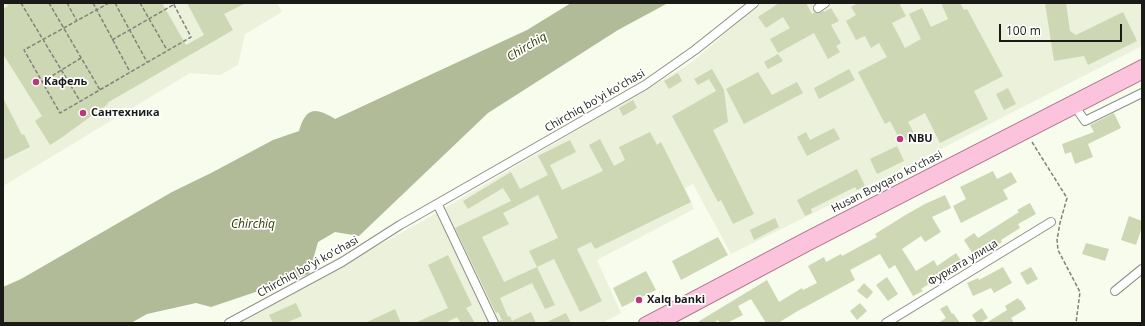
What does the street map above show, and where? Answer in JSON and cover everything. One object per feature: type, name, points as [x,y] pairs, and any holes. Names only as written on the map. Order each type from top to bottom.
[{"type":"main road","name":"Husan Boyqaro ko'chasi","points":[[644,323],[805,238],[1142,65]]},
{"type":"main road","name":"Husan Boyqaro ko'chasi","points":[[663,323],[811,244],[1142,74]]},
{"type":"street","name":"Chirchiq bo'yi ko'chasi","points":[[229,323],[342,262],[400,225],[438,205],[645,85],[695,50],[754,3]]},
{"type":"street","points":[[818,8],[825,3]]},
{"type":"street","points":[[1076,108],[1085,121],[1142,93]]},
{"type":"street","points":[[438,205],[494,323]]},
{"type":"street","name":"Фурката улица","points":[[886,323],[1051,222]]},
{"type":"street","points":[[1115,291],[1142,269]]},
{"type":"path","points":[[21,3],[80,101]]},
{"type":"path","points":[[49,3],[100,90]]},
{"type":"path","points":[[67,3],[77,21]]},
{"type":"path","points":[[93,3],[130,72]]},
{"type":"path","points":[[109,3],[24,50],[60,113],[191,37],[174,4],[112,40]]},
{"type":"path","points":[[116,3],[148,62]]},
{"type":"path","points":[[140,3],[167,51]]},
{"type":"path","points":[[42,82],[81,58]]},
{"type":"path","points":[[1031,141],[1067,198],[1057,240],[1058,250],[1080,292],[1076,323]]},
{"type":"shaded area","points":[[3,3],[277,3],[282,12],[245,34],[238,65],[220,75],[190,73],[3,186]]},
{"type":"shaded area","points":[[760,3],[1142,3],[1142,46],[888,176],[731,254],[693,184],[685,188],[694,209],[597,260],[621,313],[602,323],[237,323],[421,222],[691,63]]},
{"type":"water","name":"Chirchiq","points":[[571,3],[668,3],[618,30],[488,113],[359,236],[335,232],[318,242],[309,274],[211,307],[196,303],[147,314],[131,323],[3,323],[3,287],[21,279],[172,192],[273,140],[299,131],[308,113],[317,111],[322,112],[335,119],[527,30]]},
{"type":"building","points":[[6,3],[162,3],[186,45],[204,35],[187,3],[246,3],[224,14],[233,30],[107,103],[108,104],[50,145],[35,121],[42,116],[3,54],[3,9],[8,6]]},
{"type":"building","points":[[779,3],[806,3],[812,14],[815,12],[824,12],[831,8],[839,21],[831,25],[841,43],[836,46],[840,52],[828,59],[814,33],[778,53],[770,39],[790,28],[783,17],[766,28],[758,17]]},
{"type":"building","points":[[858,3],[899,3],[906,16],[892,23],[905,48],[921,39],[909,14],[922,8],[931,27],[948,19],[941,3],[960,3],[964,10],[967,9],[1003,76],[974,91],[988,119],[940,143],[925,113],[908,122],[915,135],[901,142],[890,121],[885,124],[858,72],[887,57],[879,43],[871,48],[865,36],[856,40],[846,21],[856,15],[851,7]]},
{"type":"building","points":[[1045,3],[1066,3],[1070,31],[1076,35],[1123,12],[1137,41],[1088,65],[1084,56],[1054,61]]},
{"type":"building","points":[[778,54],[783,61],[768,69],[764,62]]},
{"type":"building","points":[[712,69],[724,90],[728,122],[713,130],[754,214],[733,224],[721,200],[718,202],[672,116],[716,91],[709,79],[698,85],[694,79]]},
{"type":"building","points":[[849,69],[855,80],[819,99],[814,88]]},
{"type":"building","points":[[758,72],[772,95],[797,82],[803,93],[744,124],[726,89]]},
{"type":"building","points":[[678,73],[682,81],[669,89],[664,81]]},
{"type":"building","points":[[1008,88],[1016,104],[1004,110],[996,94]]},
{"type":"building","points":[[3,98],[22,135],[24,134],[30,147],[3,160]]},
{"type":"building","points":[[633,100],[637,108],[623,116],[619,108]]},
{"type":"building","points":[[1114,113],[1121,128],[1088,144],[1093,157],[1075,164],[1071,152],[1065,154],[1062,144],[1094,132],[1090,125]]},
{"type":"building","points":[[834,128],[840,139],[807,156],[797,137],[806,132],[810,140]]},
{"type":"building","points":[[650,132],[657,145],[661,142],[691,202],[595,249],[591,242],[577,249],[602,301],[580,312],[554,259],[537,267],[555,305],[545,309],[532,283],[500,298],[508,317],[510,316],[512,321],[531,312],[536,323],[499,323],[499,321],[502,320],[498,312],[496,313],[455,228],[511,201],[503,188],[468,209],[463,201],[511,172],[520,189],[548,175],[538,156],[570,140],[576,152],[550,165],[562,190],[603,171],[589,145],[600,139],[614,166],[625,160],[619,147]],"holes":[[[538,195],[558,238],[529,251],[537,267],[504,282],[482,237],[509,224],[503,213]]]},
{"type":"building","points":[[897,146],[904,161],[877,174],[870,159]]},
{"type":"building","points":[[857,169],[865,186],[857,190],[855,187],[811,209],[812,213],[805,216],[797,200]]},
{"type":"building","points":[[993,171],[997,179],[1011,172],[1017,182],[1003,190],[1008,199],[961,223],[953,206],[966,199],[960,187]]},
{"type":"building","points":[[945,195],[951,208],[932,217],[941,232],[925,242],[921,236],[902,249],[916,271],[934,260],[937,266],[956,253],[963,263],[921,289],[923,291],[913,296],[895,265],[889,269],[880,254],[850,270],[855,280],[778,323],[766,323],[751,299],[738,306],[743,315],[727,323],[720,323],[718,320],[714,323],[696,323],[767,280],[779,302],[802,288],[803,290],[817,283],[808,266],[824,257],[826,262],[841,254],[842,256],[877,237],[875,234],[907,214]]},
{"type":"building","points":[[1030,203],[1036,214],[1018,224],[1020,228],[1001,240],[1002,242],[990,249],[988,246],[974,256],[964,240],[974,233],[978,238],[1019,212],[1017,210]]},
{"type":"building","points":[[1129,216],[1142,221],[1142,227],[1136,245],[1121,240]]},
{"type":"building","points":[[775,218],[779,227],[754,240],[750,230]]},
{"type":"building","points":[[718,237],[728,255],[681,280],[672,261]]},
{"type":"building","points":[[1086,243],[1109,249],[1105,261],[1082,254]]},
{"type":"building","points":[[448,255],[472,305],[466,308],[475,323],[461,323],[457,317],[445,323],[415,323],[448,308],[428,265]]},
{"type":"building","points":[[1003,267],[1012,283],[994,293],[991,288],[973,296],[967,283],[978,278],[979,280]]},
{"type":"building","points":[[1031,267],[1038,279],[1027,285],[1020,273]]},
{"type":"building","points":[[646,271],[656,290],[622,307],[613,288]]},
{"type":"building","points":[[887,277],[898,294],[888,301],[876,285]]},
{"type":"building","points":[[864,283],[873,292],[867,299],[857,291]]},
{"type":"building","points":[[1018,298],[1020,301],[1021,300],[1026,309],[1011,318],[1014,323],[986,323],[1007,310],[1005,306]]},
{"type":"building","points":[[296,303],[302,316],[286,323],[273,323],[269,315]]},
{"type":"building","points":[[860,303],[867,311],[857,320],[850,311]]},
{"type":"building","points":[[947,305],[952,314],[953,313],[960,323],[938,323],[946,318],[940,309]]},
{"type":"building","points":[[982,308],[988,318],[980,323],[977,323],[972,315]]},
{"type":"building","points":[[395,309],[401,323],[365,323]]},
{"type":"building","points":[[566,313],[571,323],[545,323]]},
{"type":"place","name":"Кафель","points":[[36,82]]},
{"type":"place","name":"Сантехника","points":[[83,113]]},
{"type":"place","name":"NBU","points":[[900,139]]},
{"type":"place","name":"Xalq banki","points":[[639,300]]}]
